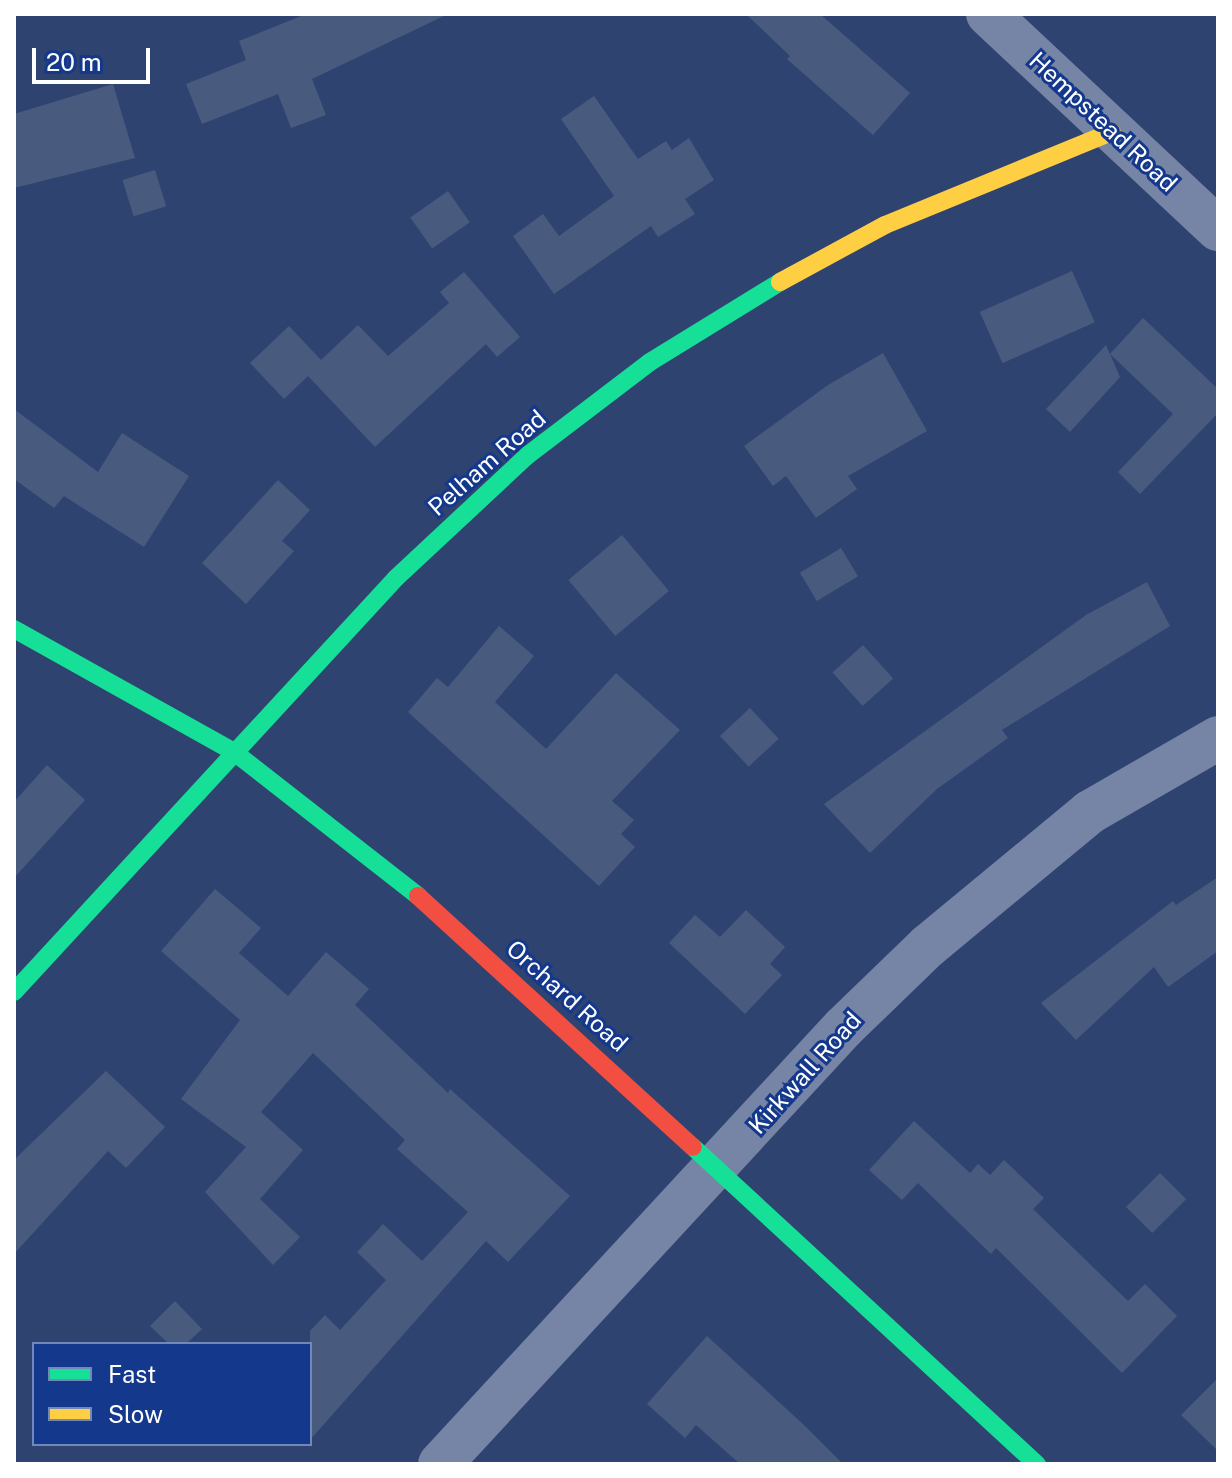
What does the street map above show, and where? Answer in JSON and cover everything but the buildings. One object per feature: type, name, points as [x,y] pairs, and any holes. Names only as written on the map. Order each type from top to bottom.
[{"type":"street","name":"Hempstead Road","points":[[988,14],[1218,229]]},
{"type":"street","name":"Pelham Road","points":[[14,992],[407,568],[528,455],[650,362],[751,298],[885,225],[1112,132]]},
{"type":"street","name":"Orchard Road","points":[[14,629],[234,752],[430,905],[719,1167],[1037,1464]]},
{"type":"street","name":"Kirkwall Road","points":[[440,1464],[719,1167],[843,1028],[928,946],[1090,812],[1218,738]]},
{"type":"traffic: fast","points":[[14,992],[396,578],[528,455],[650,362],[780,282]]},
{"type":"traffic: fast","points":[[14,629],[234,752],[418,896]]},
{"type":"traffic: fast","points":[[693,1147],[1037,1464]]},
{"type":"traffic: slow","points":[[780,282],[885,225],[1112,132]]},
{"type":"traffic: jam","points":[[418,896],[693,1147]]}]
